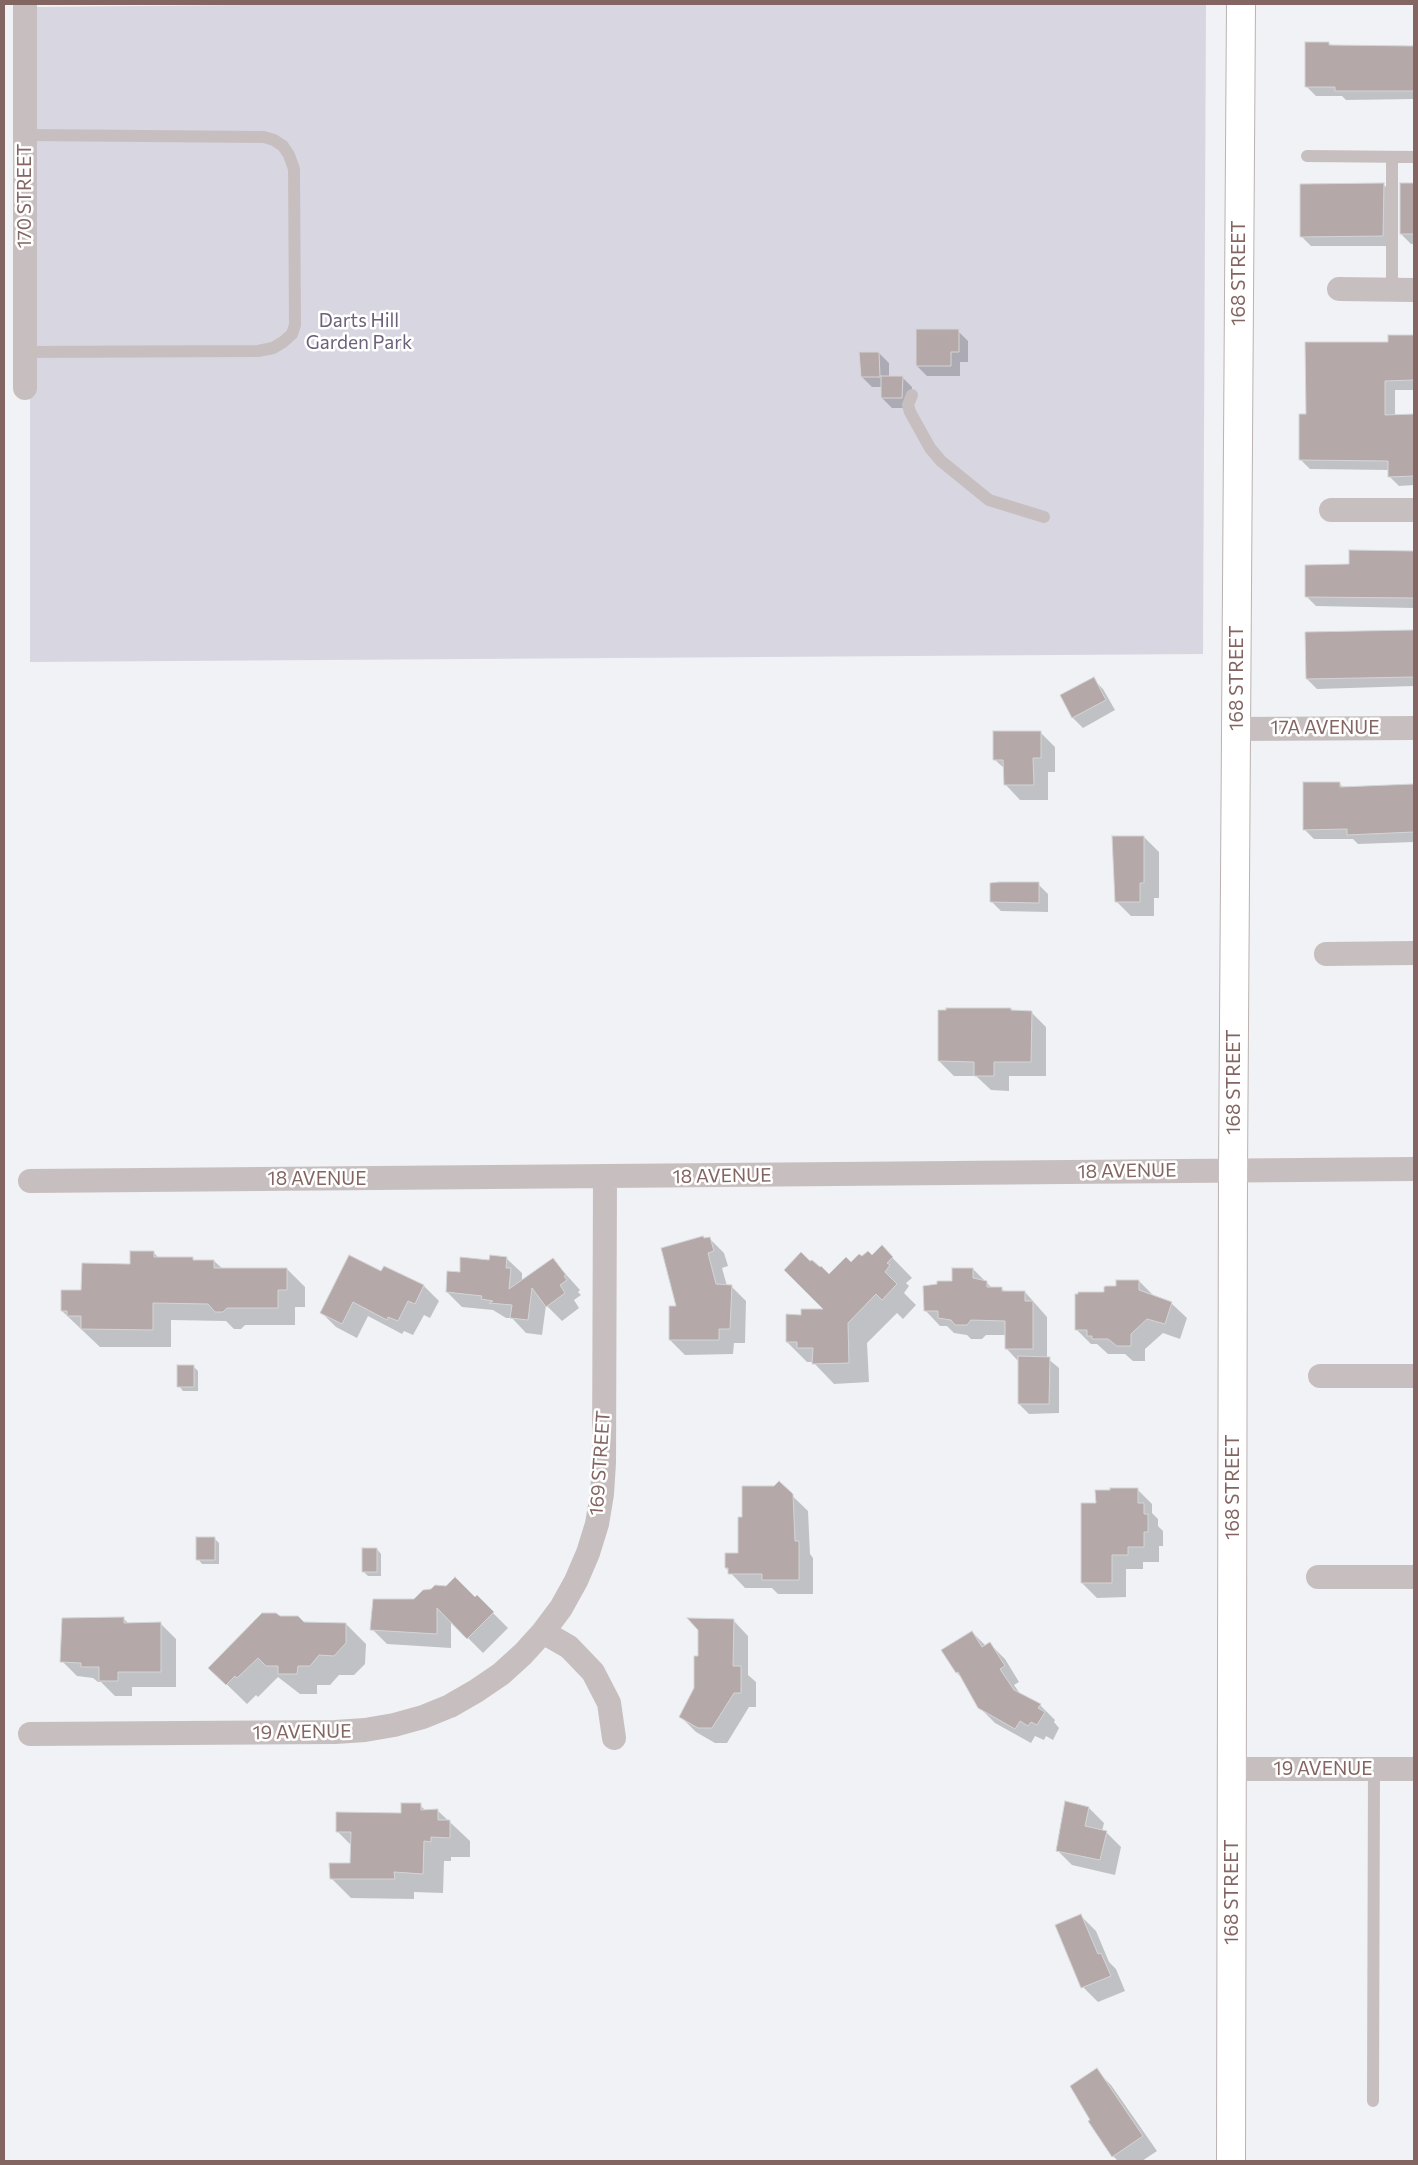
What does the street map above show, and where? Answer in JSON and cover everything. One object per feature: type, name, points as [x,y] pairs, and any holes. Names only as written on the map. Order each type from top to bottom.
[{"type":"main road","name":"168 STREET","points":[[1231,2161],[1236,729],[1241,4]]},
{"type":"street","name":"170 STREET","points":[[24,388],[25,4]]},
{"type":"street","points":[[1339,289],[1403,290]]},
{"type":"street","points":[[1331,510],[1414,510]]},
{"type":"street","name":"17A AVENUE","points":[[1236,729],[1414,728]]},
{"type":"street","points":[[1326,954],[1414,953]]},
{"type":"street","name":"18 AVENUE","points":[[30,1181],[1414,1169]]},
{"type":"street","name":"169 STREET","points":[[544,1632],[561,1608],[582,1567],[597,1524],[602,1494],[604,1463],[605,1177]]},
{"type":"street","points":[[1320,1376],[1414,1376]]},
{"type":"street","points":[[1318,1577],[1414,1577]]},
{"type":"street","points":[[544,1632],[569,1647],[593,1672],[609,1703],[614,1738]]},
{"type":"street","name":"19 AVENUE","points":[[30,1734],[335,1732],[394,1726],[450,1706],[476,1691],[501,1674],[524,1654],[544,1632]]},
{"type":"street","name":"19 AVENUE","points":[[1232,1769],[1414,1768]]},
{"type":"lane","points":[[24,352],[258,351],[273,348],[284,342],[292,334],[295,325],[294,169],[284,146],[264,137],[25,135]]},
{"type":"lane","points":[[1307,156],[1414,157]]},
{"type":"lane","points":[[1392,157],[1403,290]]},
{"type":"lane","points":[[912,395],[908,404],[910,412],[930,448],[941,461],[989,500],[1044,517]]},
{"type":"lane","points":[[1373,2100],[1374,1768]]},
{"type":"green space","name":"Darts Hill Garden Park","points":[[353,4],[1206,4],[1203,654],[30,662],[30,7]]},
{"type":"building","points":[[1305,42],[1329,42],[1329,45],[1414,46],[1414,91],[1335,91],[1335,87],[1305,87]]},
{"type":"building","points":[[1384,183],[1383,236],[1300,237],[1300,184]]},
{"type":"building","points":[[1400,183],[1414,183],[1414,234],[1400,234]]},
{"type":"building","points":[[916,329],[959,329],[959,352],[951,352],[951,366],[916,366]]},
{"type":"building","points":[[1388,335],[1414,335],[1414,380],[1385,381],[1385,415],[1414,414],[1414,476],[1388,477],[1388,461],[1299,460],[1299,414],[1306,414],[1305,342],[1388,342]]},
{"type":"building","points":[[859,352],[879,352],[880,377],[861,377]]},
{"type":"building","points":[[881,376],[903,376],[902,398],[881,398]]},
{"type":"building","points":[[1349,550],[1414,551],[1414,598],[1305,597],[1305,565],[1349,564]]},
{"type":"building","points":[[1414,630],[1414,677],[1306,679],[1305,632]]},
{"type":"building","points":[[1094,677],[1106,700],[1072,718],[1060,695]]},
{"type":"building","points":[[993,731],[1041,731],[1041,758],[1033,758],[1034,785],[1004,785],[1003,760],[993,760]]},
{"type":"building","points":[[1303,782],[1340,782],[1340,787],[1414,784],[1414,832],[1347,835],[1347,829],[1303,830]]},
{"type":"building","points":[[1112,836],[1144,836],[1144,883],[1140,883],[1140,902],[1115,902]]},
{"type":"building","points":[[1039,882],[1039,903],[990,902],[990,883]]},
{"type":"building","points":[[946,1008],[1011,1008],[1011,1010],[1032,1011],[1031,1062],[994,1062],[994,1076],[974,1076],[974,1062],[938,1061],[938,1010],[946,1010]]},
{"type":"building","points":[[703,1236],[704,1238],[710,1237],[714,1251],[708,1253],[716,1284],[732,1285],[730,1329],[719,1329],[719,1340],[669,1340],[669,1306],[676,1306],[661,1248]]},
{"type":"building","points":[[882,1245],[893,1257],[887,1263],[890,1265],[885,1272],[897,1284],[882,1300],[876,1294],[848,1323],[849,1363],[812,1364],[813,1348],[797,1348],[797,1342],[786,1342],[786,1314],[801,1315],[801,1309],[823,1309],[784,1270],[801,1252],[810,1261],[812,1260],[821,1266],[829,1274],[846,1257],[851,1262],[859,1254],[862,1256],[868,1251],[872,1255]]},
{"type":"building","points":[[130,1251],[154,1251],[154,1257],[193,1257],[193,1260],[214,1260],[214,1268],[287,1268],[287,1290],[278,1290],[278,1308],[227,1308],[223,1312],[215,1312],[208,1304],[153,1303],[153,1330],[81,1329],[81,1316],[67,1316],[67,1311],[61,1311],[61,1290],[81,1290],[82,1263],[130,1264]]},
{"type":"building","points":[[349,1255],[381,1271],[384,1266],[424,1285],[415,1304],[408,1301],[398,1321],[388,1317],[387,1320],[353,1302],[342,1324],[320,1313]]},
{"type":"building","points":[[490,1255],[507,1257],[506,1268],[511,1268],[509,1289],[553,1258],[566,1275],[564,1276],[567,1280],[560,1285],[565,1293],[546,1307],[532,1288],[528,1320],[510,1318],[512,1305],[489,1303],[493,1301],[481,1299],[482,1296],[446,1292],[447,1271],[460,1272],[460,1257],[489,1260]]},
{"type":"building","points":[[952,1268],[973,1268],[973,1278],[987,1281],[987,1287],[1002,1287],[1002,1291],[1025,1291],[1025,1301],[1033,1301],[1033,1349],[1005,1349],[1005,1321],[971,1320],[967,1325],[955,1325],[951,1320],[938,1318],[938,1311],[924,1311],[923,1286],[937,1284],[937,1281],[952,1281]]},
{"type":"building","points":[[1116,1280],[1139,1280],[1139,1290],[1172,1302],[1165,1324],[1147,1319],[1131,1334],[1131,1346],[1117,1346],[1108,1339],[1092,1339],[1092,1336],[1087,1336],[1087,1330],[1075,1330],[1075,1294],[1078,1294],[1078,1292],[1104,1292],[1104,1287],[1106,1286],[1116,1286]]},
{"type":"building","points":[[1018,1356],[1050,1357],[1049,1404],[1018,1404]]},
{"type":"building","points":[[177,1365],[194,1365],[194,1387],[177,1387]]},
{"type":"building","points":[[779,1481],[793,1494],[795,1541],[799,1541],[799,1580],[762,1580],[762,1574],[728,1574],[728,1568],[725,1568],[725,1553],[738,1553],[738,1517],[742,1517],[742,1486],[774,1486]]},
{"type":"building","points":[[1110,1488],[1138,1488],[1138,1503],[1144,1503],[1144,1514],[1148,1514],[1148,1532],[1144,1532],[1144,1547],[1128,1547],[1128,1555],[1112,1555],[1112,1583],[1081,1583],[1081,1503],[1096,1503],[1095,1490],[1110,1490]]},
{"type":"building","points":[[196,1537],[215,1537],[215,1560],[196,1560]]},
{"type":"building","points":[[362,1548],[377,1548],[377,1572],[362,1572]]},
{"type":"building","points":[[455,1577],[475,1597],[477,1595],[494,1612],[467,1639],[437,1608],[437,1634],[370,1630],[373,1599],[414,1599],[423,1590],[431,1589],[435,1585],[446,1586]]},
{"type":"building","points":[[262,1613],[298,1616],[304,1622],[346,1623],[346,1643],[334,1656],[319,1655],[310,1666],[298,1666],[297,1674],[278,1674],[278,1666],[266,1666],[258,1658],[237,1678],[235,1676],[226,1685],[208,1668]]},
{"type":"building","points":[[124,1617],[124,1623],[161,1622],[161,1672],[118,1672],[118,1681],[99,1681],[99,1667],[81,1667],[81,1663],[60,1662],[62,1618]]},
{"type":"building","points":[[687,1618],[734,1619],[733,1666],[741,1666],[741,1693],[734,1693],[712,1728],[698,1728],[679,1717],[694,1688],[694,1656],[698,1656],[698,1630]]},
{"type":"building","points":[[972,1631],[982,1647],[990,1642],[1005,1666],[1000,1669],[1014,1690],[1041,1704],[1038,1708],[1045,1712],[1037,1725],[1031,1722],[1028,1726],[1020,1721],[1015,1729],[978,1708],[958,1672],[956,1673],[941,1650]]},
{"type":"building","points":[[1065,1801],[1089,1807],[1085,1826],[1107,1831],[1100,1860],[1056,1851]]},
{"type":"building","points":[[401,1803],[421,1803],[421,1810],[438,1809],[438,1820],[450,1820],[450,1838],[431,1837],[431,1842],[424,1841],[423,1874],[394,1872],[395,1879],[330,1879],[329,1863],[350,1863],[351,1832],[336,1832],[336,1812],[401,1813]]},
{"type":"building","points":[[1081,1914],[1098,1954],[1101,1953],[1111,1976],[1081,1988],[1055,1925]]},
{"type":"building","points":[[1097,2068],[1143,2136],[1112,2157],[1088,2121],[1090,2120],[1070,2086]]}]
